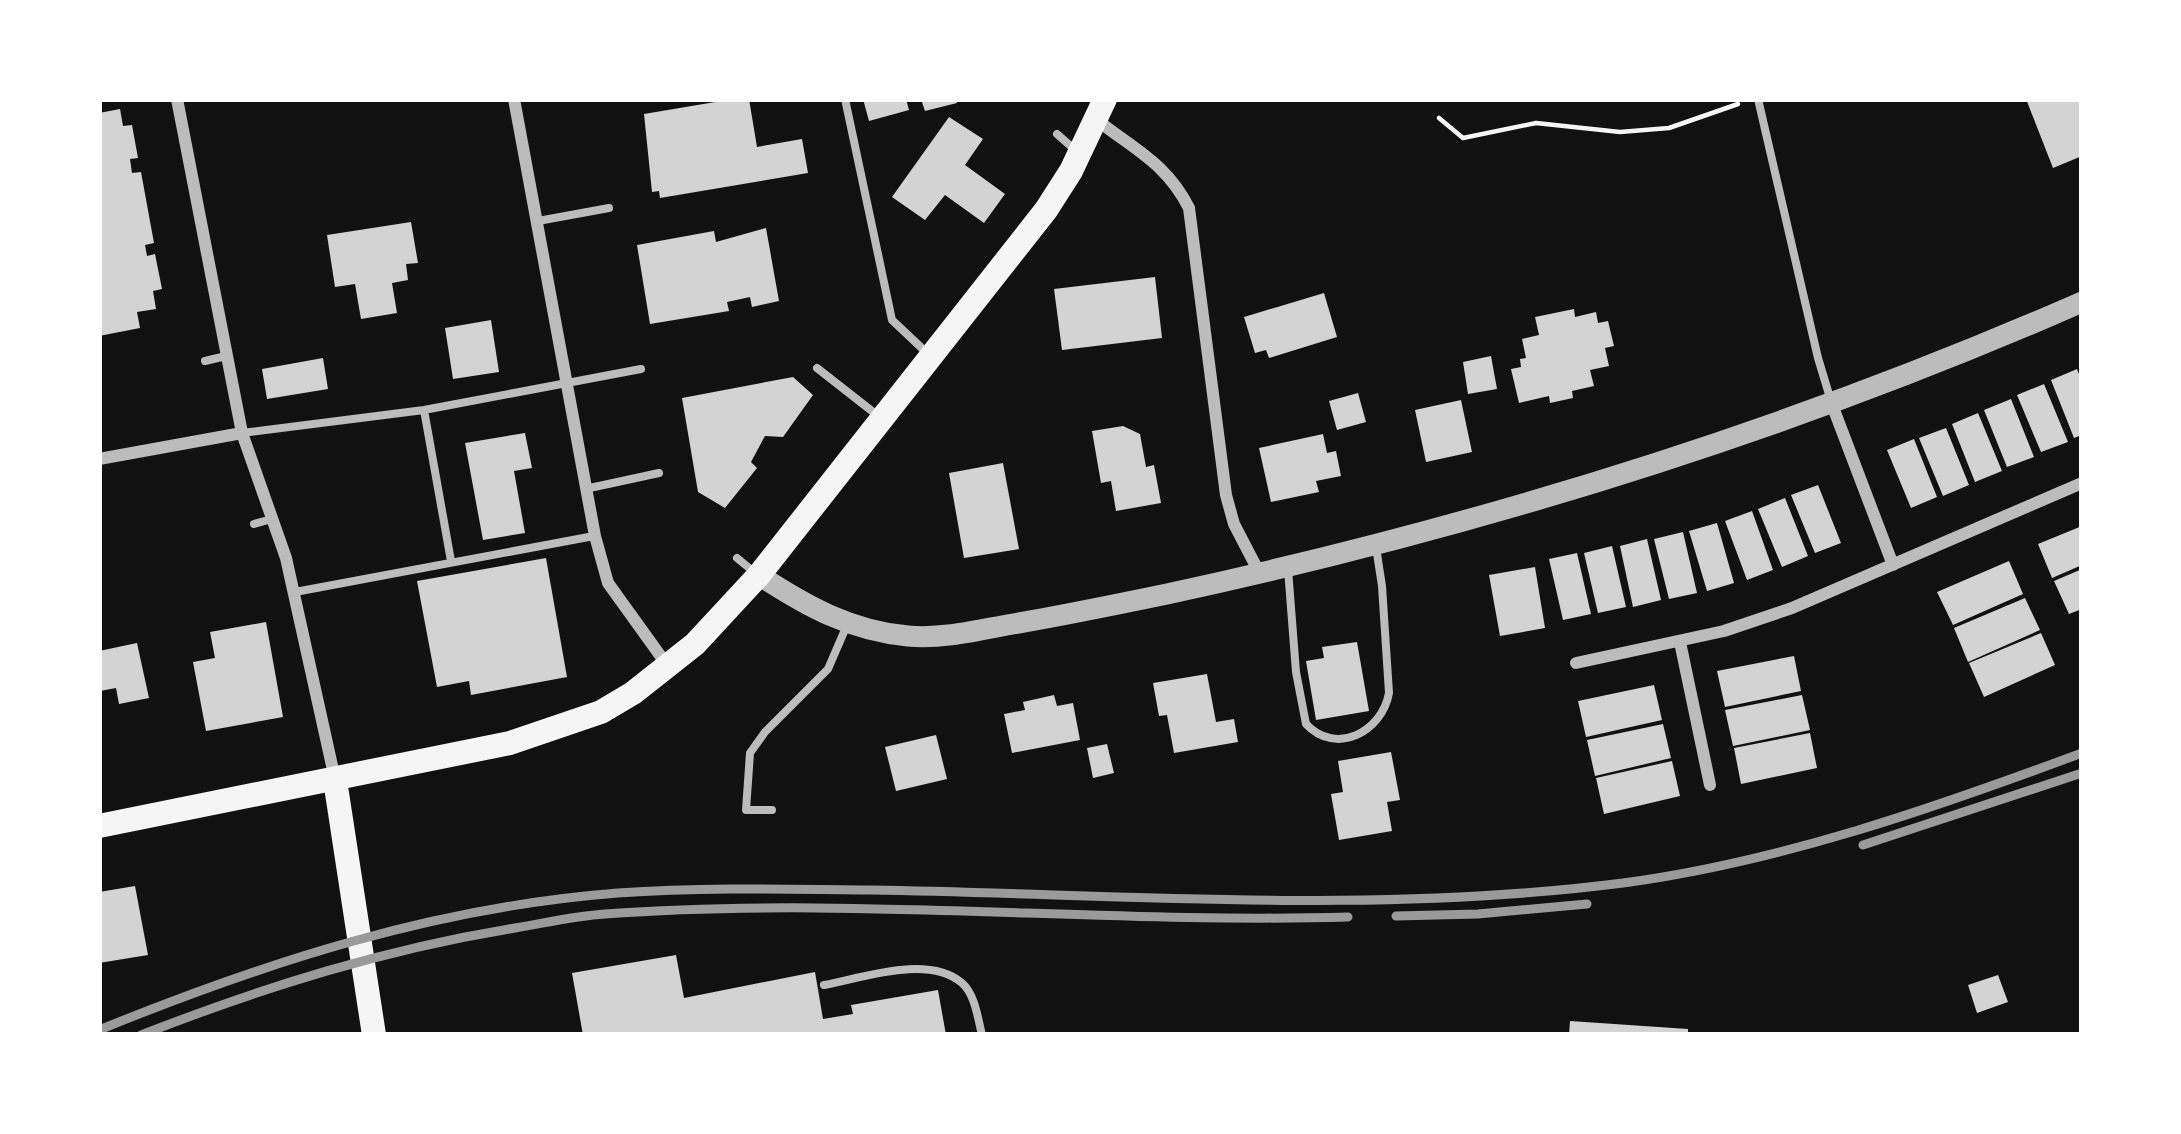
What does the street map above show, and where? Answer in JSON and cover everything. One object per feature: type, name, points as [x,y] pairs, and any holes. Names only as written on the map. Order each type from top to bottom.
[{"type":"main road","points":[[99,826],[549,732],[601,712],[668,666],[759,575],[1046,210],[1101,110]]},
{"type":"main road","points":[[335,780],[374,1035]]},
{"type":"street","points":[[177,99],[242,434],[295,592],[335,780]]},
{"type":"street","points":[[514,99],[595,536],[608,583],[668,666]]},
{"type":"street","points":[[1101,110],[1176,182],[1189,208],[1226,495],[1234,524],[1260,574]]},
{"type":"street","points":[[759,575],[806,606],[848,624],[914,637],[965,633],[1260,574],[1376,547],[1706,448],[1995,341],[2082,302]]},
{"type":"street","points":[[1831,401],[1893,565]]},
{"type":"street","points":[[99,459],[242,434]]},
{"type":"street","points":[[1576,663],[1680,641],[1792,608],[2082,483]]},
{"type":"street","points":[[1680,641],[1710,785]]},
{"type":"lane","points":[[845,99],[892,320],[931,356]]},
{"type":"lane","points":[[1758,100],[1831,401]]},
{"type":"lane","points":[[1057,134],[1079,154]]},
{"type":"lane","points":[[536,221],[609,208]]},
{"type":"lane","points":[[205,361],[227,356]]},
{"type":"lane","points":[[817,368],[882,419]]},
{"type":"lane","points":[[242,434],[424,410],[641,369]]},
{"type":"lane","points":[[424,410],[451,561]]},
{"type":"lane","points":[[585,489],[659,472]]},
{"type":"lane","points":[[254,524],[274,519]]},
{"type":"lane","points":[[295,592],[595,536]]},
{"type":"lane","points":[[1287,568],[1295,672],[1306,724],[1315,734],[1342,739],[1366,733],[1378,722],[1389,693],[1376,547]]},
{"type":"lane","points":[[737,558],[759,575]]},
{"type":"lane","points":[[772,810],[746,810],[750,753],[828,669],[848,624]]},
{"type":"lane","points":[[824,985],[908,970],[943,971],[965,985],[982,1035]]},
{"type":"path","points":[[1439,118],[1462,138],[1535,123],[1621,132],[1669,128],[1758,100]]},
{"type":"building","points":[[749,99],[757,147],[802,139],[808,173],[660,198],[659,191],[652,192],[644,114]]},
{"type":"building","points":[[863,99],[906,99],[909,110],[869,121]]},
{"type":"building","points":[[921,99],[956,99],[957,103],[925,111]]},
{"type":"building","points":[[2026,99],[2082,99],[2082,156],[2053,168]]},
{"type":"building","points":[[120,109],[123,126],[132,125],[138,158],[130,159],[132,173],[141,172],[154,243],[145,245],[147,256],[155,254],[162,289],[153,291],[156,309],[137,312],[140,328],[99,336],[99,113]]},
{"type":"building","points":[[949,117],[983,139],[965,165],[1005,194],[984,223],[945,195],[925,220],[892,197]]},
{"type":"building","points":[[411,222],[418,263],[406,264],[408,280],[392,283],[397,313],[361,319],[355,284],[335,287],[327,235]]},
{"type":"building","points":[[766,228],[779,301],[752,307],[750,297],[727,302],[729,311],[650,324],[637,245],[714,231],[716,242]]},
{"type":"building","points":[[1155,277],[1162,338],[1062,350],[1054,289]]},
{"type":"building","points":[[1324,293],[1337,337],[1269,358],[1266,350],[1255,353],[1244,317]]},
{"type":"building","points":[[1574,309],[1575,317],[1596,312],[1598,323],[1608,321],[1614,346],[1605,348],[1609,366],[1590,370],[1594,386],[1572,391],[1573,398],[1550,403],[1549,396],[1519,403],[1511,369],[1521,367],[1520,359],[1526,358],[1522,339],[1539,335],[1535,317]]},
{"type":"building","points":[[491,320],[499,372],[453,379],[445,328]]},
{"type":"building","points":[[1491,356],[1497,389],[1468,394],[1463,362]]},
{"type":"building","points":[[323,358],[328,389],[267,399],[262,369]]},
{"type":"building","points":[[2077,369],[2082,382],[2082,435],[2074,438],[2051,380]]},
{"type":"building","points":[[793,377],[813,395],[783,437],[765,436],[751,462],[757,468],[725,508],[698,492],[682,398]]},
{"type":"building","points":[[2044,384],[2068,442],[2041,452],[2017,395]]},
{"type":"building","points":[[1358,393],[1366,422],[1337,430],[1329,401]]},
{"type":"building","points":[[2011,399],[2034,457],[2007,467],[1984,410]]},
{"type":"building","points":[[1461,400],[1472,452],[1426,462],[1415,410]]},
{"type":"building","points":[[1978,413],[2002,471],[1975,482],[1952,424]]},
{"type":"building","points":[[1123,426],[1140,434],[1146,467],[1154,465],[1161,503],[1116,511],[1111,481],[1101,483],[1092,431]]},
{"type":"building","points":[[1946,428],[1969,485],[1943,496],[1919,438]]},
{"type":"building","points":[[525,433],[532,468],[514,471],[525,533],[483,540],[465,443]]},
{"type":"building","points":[[1323,434],[1327,453],[1336,451],[1341,476],[1316,481],[1319,492],[1271,502],[1259,448]]},
{"type":"building","points":[[1914,439],[1937,497],[1911,508],[1887,450]]},
{"type":"building","points":[[1003,463],[1019,549],[964,558],[949,473]]},
{"type":"building","points":[[1818,485],[1841,543],[1815,553],[1791,495]]},
{"type":"building","points":[[1785,498],[1808,556],[1782,567],[1758,509]]},
{"type":"building","points":[[1752,511],[1773,570],[1747,580],[1725,521]]},
{"type":"building","points":[[1717,523],[1734,583],[1707,591],[1689,531]]},
{"type":"building","points":[[2082,526],[2082,565],[2052,578],[2038,544]]},
{"type":"building","points":[[1683,532],[1697,593],[1669,599],[1654,539]]},
{"type":"building","points":[[1647,539],[1661,600],[1633,607],[1620,546]]},
{"type":"building","points":[[1612,546],[1626,607],[1598,613],[1584,553]]},
{"type":"building","points":[[1577,553],[1591,614],[1563,620],[1549,559]]},
{"type":"building","points":[[546,558],[567,677],[471,695],[469,681],[437,687],[417,581]]},
{"type":"building","points":[[2009,561],[2023,594],[1953,625],[1937,592]]},
{"type":"building","points":[[1535,567],[1545,628],[1500,636],[1489,575]]},
{"type":"building","points":[[2082,569],[2082,609],[2069,614],[2054,581]]},
{"type":"building","points":[[2025,598],[2040,630],[1968,662],[1954,628]]},
{"type":"building","points":[[266,622],[283,717],[206,731],[193,662],[215,658],[210,632]]},
{"type":"building","points":[[2041,633],[2055,665],[1984,697],[1969,663]]},
{"type":"building","points":[[1357,642],[1369,711],[1316,720],[1306,661],[1324,658],[1322,647]]},
{"type":"building","points":[[137,643],[149,698],[119,704],[116,688],[100,691],[99,651]]},
{"type":"building","points":[[1794,656],[1801,691],[1725,707],[1717,671]]},
{"type":"building","points":[[1207,674],[1216,722],[1234,719],[1238,742],[1174,753],[1167,715],[1159,716],[1153,683]]},
{"type":"building","points":[[1654,685],[1662,720],[1586,737],[1578,701]]},
{"type":"building","points":[[1054,695],[1057,706],[1073,703],[1080,740],[1012,753],[1004,714],[1025,710],[1023,702]]},
{"type":"building","points":[[1802,695],[1810,730],[1733,746],[1725,710]]},
{"type":"building","points":[[1663,724],[1671,758],[1595,776],[1587,740]]},
{"type":"building","points":[[1810,733],[1817,768],[1741,784],[1734,748]]},
{"type":"building","points":[[936,735],[947,779],[896,791],[885,747]]},
{"type":"building","points":[[1107,744],[1114,773],[1093,778],[1087,748]]},
{"type":"building","points":[[1391,752],[1400,800],[1387,802],[1392,831],[1339,840],[1331,794],[1343,792],[1338,761]]},
{"type":"building","points":[[1672,761],[1680,796],[1604,814],[1596,778]]},
{"type":"building","points":[[135,886],[148,955],[99,963],[99,892]]},
{"type":"building","points":[[676,955],[684,998],[815,972],[823,1019],[853,1014],[851,1005],[938,990],[946,1035],[583,1035],[572,973]]},
{"type":"building","points":[[1998,975],[2008,1002],[1977,1013],[1968,985]]},
{"type":"building","points":[[1570,1021],[1688,1029],[1688,1035],[1569,1035]]},
{"type":"railway","points":[[99,1030],[225,982],[353,941],[550,900],[745,889],[1248,900],[1529,893],[1623,883],[1740,862],[1913,813],[2082,753]]},
{"type":"railway","points":[[1863,845],[2082,773]]},
{"type":"railway","points":[[1396,916],[1587,904]]},
{"type":"railway","points":[[141,1035],[372,958],[594,915],[790,908],[1348,917]]}]
